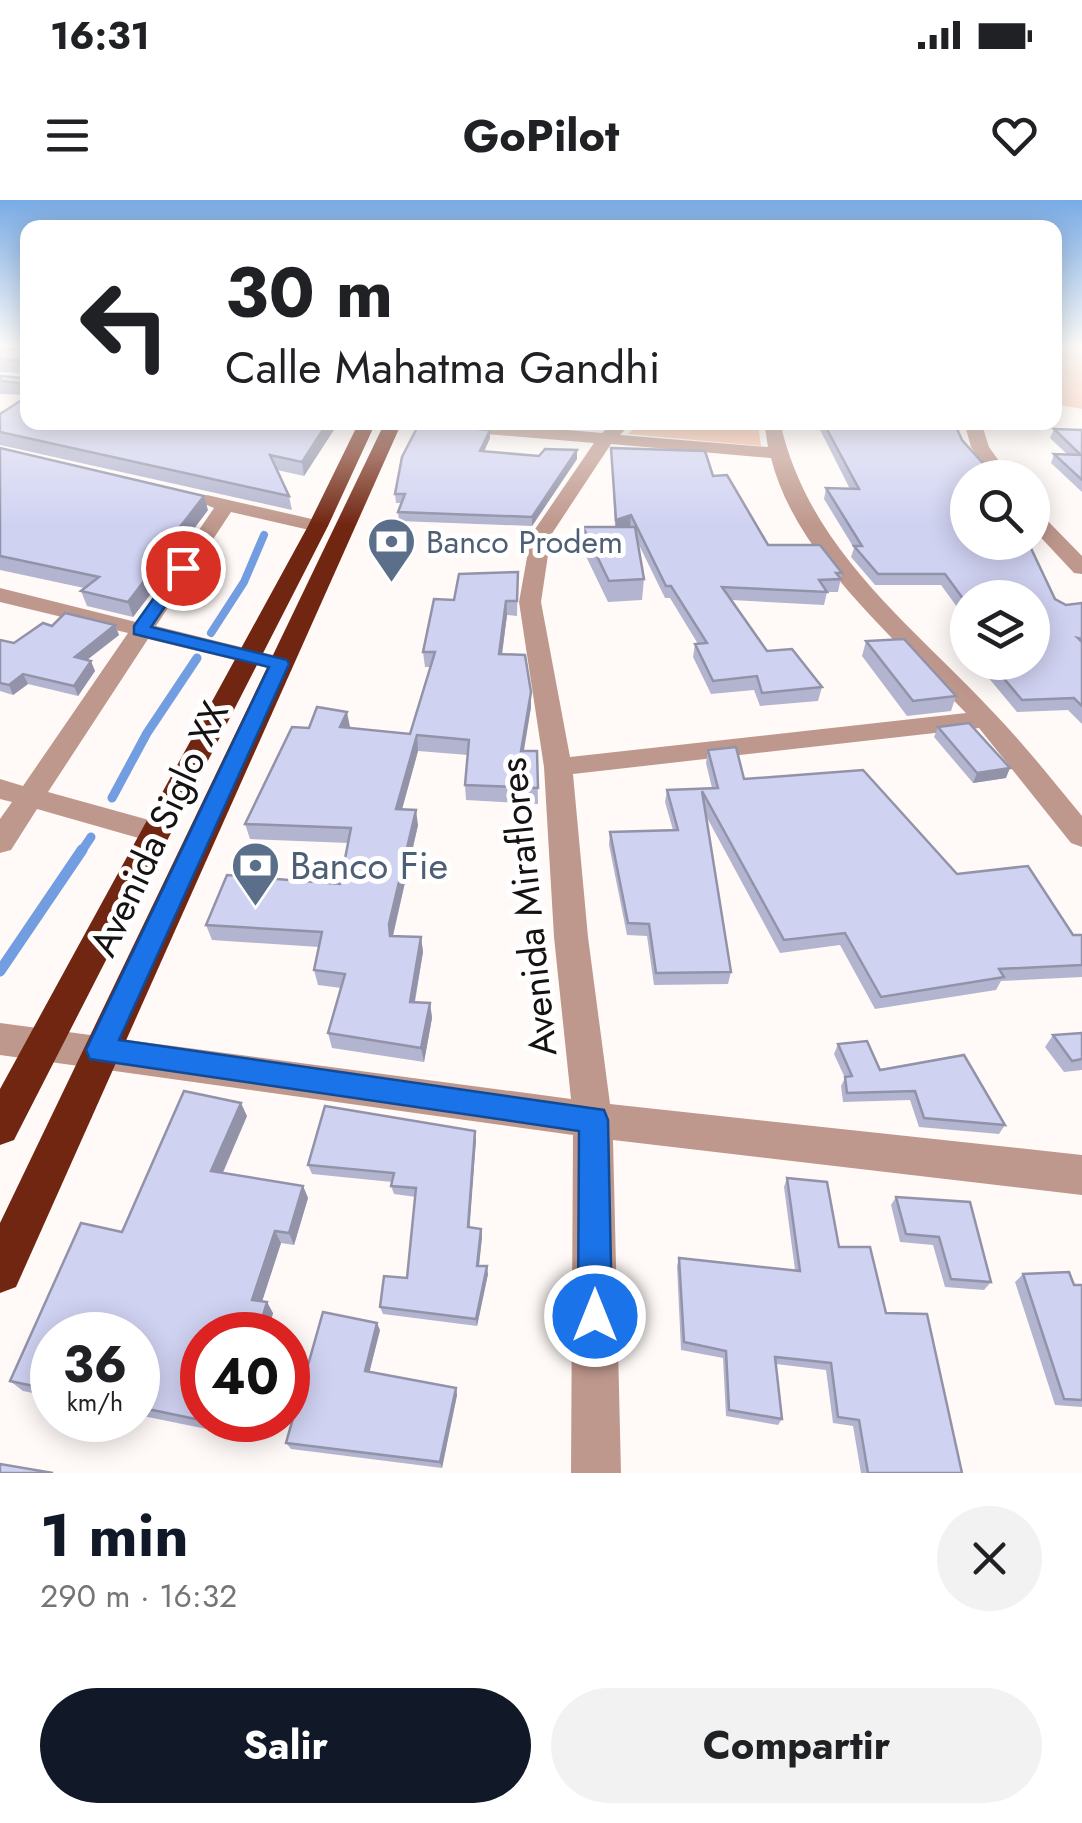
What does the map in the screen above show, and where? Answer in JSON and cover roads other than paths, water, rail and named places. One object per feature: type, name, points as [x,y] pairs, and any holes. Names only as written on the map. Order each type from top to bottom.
[{"type":"highway","name":"Avenida Siglo XX","points":[[0,1127],[318,526],[364,430]]},
{"type":"highway","name":"Avenida Siglo XX","points":[[0,1271],[390,430]]},
{"type":"street","points":[[773,430],[774,452],[794,500],[829,551],[985,719],[1082,836]]},
{"type":"street","points":[[975,430],[989,460]]},
{"type":"street","points":[[615,431],[774,452]]},
{"type":"street","name":"Avenida Miraflores","points":[[596,1473],[594,1120],[572,937],[558,768],[530,602],[541,535],[615,431]]},
{"type":"street","points":[[188,496],[318,526]]},
{"type":"street","points":[[0,842],[226,505]]},
{"type":"street","points":[[1050,535],[1082,568]]},
{"type":"street","points":[[0,594],[280,664]]},
{"type":"street","points":[[558,768],[985,719]]},
{"type":"street","points":[[0,789],[156,832]]},
{"type":"street","points":[[0,1038],[594,1120],[1082,1175]]},
{"type":"waterway","points":[[211,633],[244,582],[264,535]]},
{"type":"waterway","points":[[112,798],[147,733],[197,658]]},
{"type":"waterway","points":[[81,852],[91,837]]},
{"type":"waterway","points":[[0,971],[82,850]]},
{"type":"place","name":"Banco Prodem","points":[[391,584]]},
{"type":"place","name":"Banco Fie","points":[[255,908]]}]
